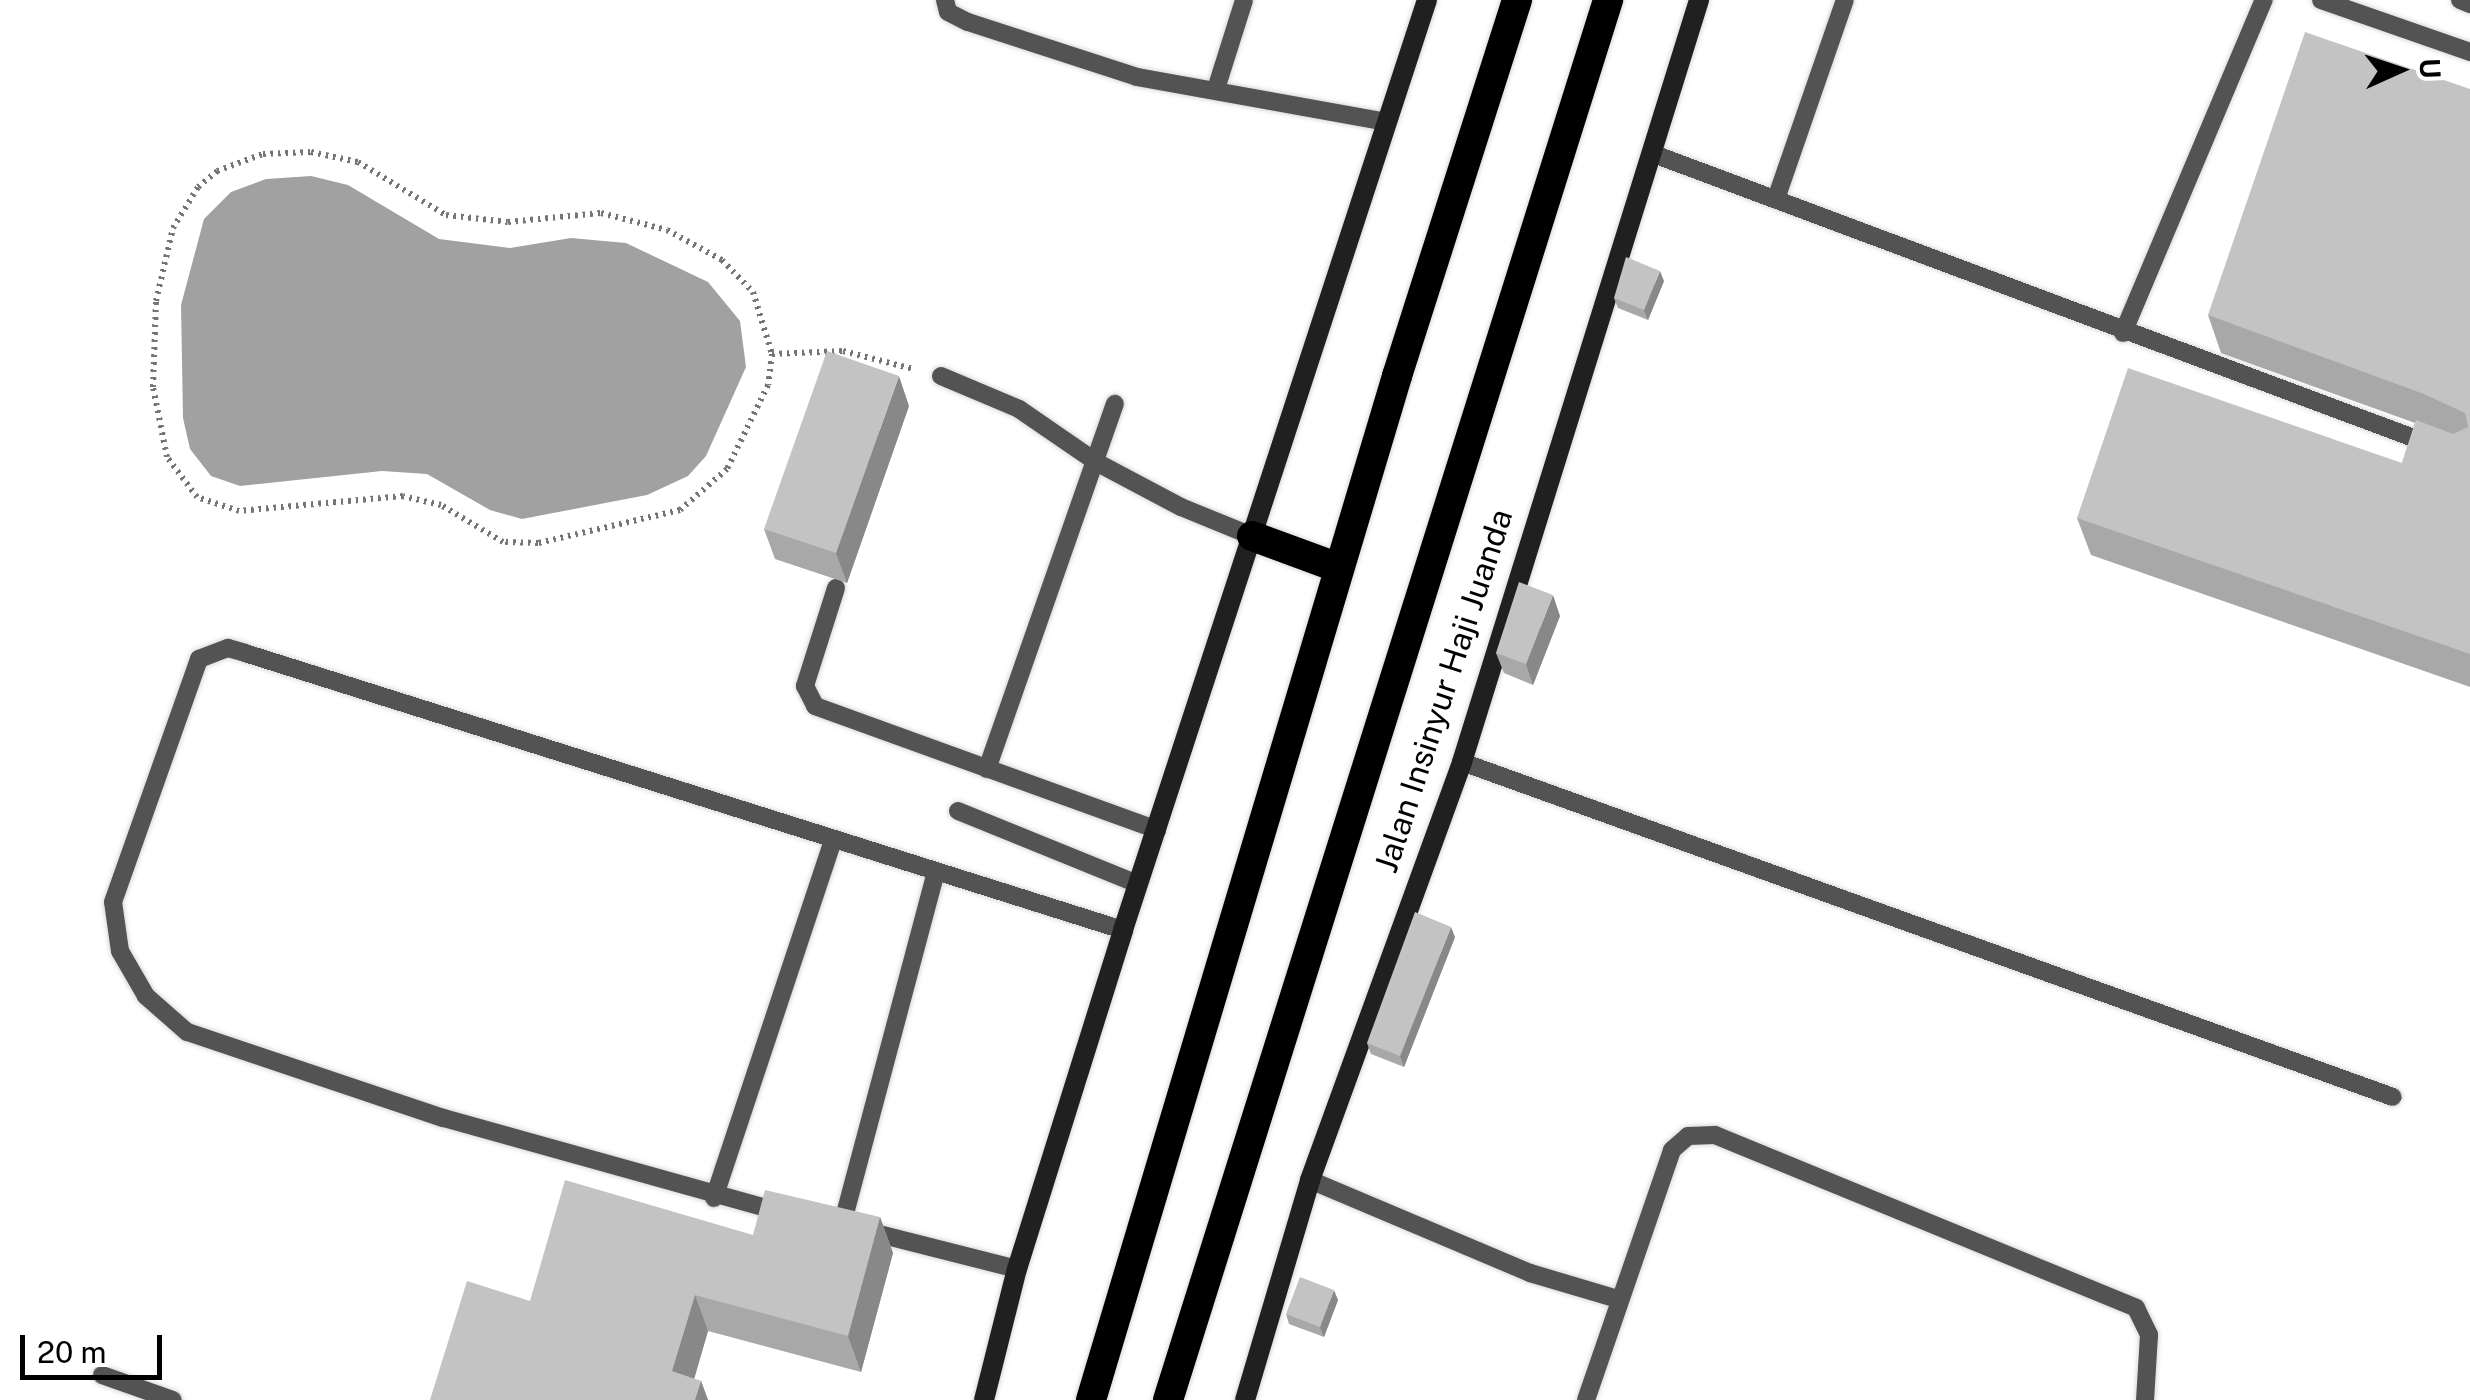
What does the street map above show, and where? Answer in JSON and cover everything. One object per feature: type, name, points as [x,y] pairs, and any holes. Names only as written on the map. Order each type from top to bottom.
[{"type":"highway","points":[[1091,1400],[1340,568],[1517,0]]},
{"type":"highway","name":"Jalan Insinyur Haji Juanda","points":[[1168,1400],[1608,0]]},
{"type":"highway","points":[[1239,530],[1340,568]]},
{"type":"street","points":[[984,1400],[1008,1266],[1116,928],[1138,884],[1157,830],[1239,530],[1387,122],[1427,0]]},
{"type":"street","name":"Jalan Insinyur Haji Juanda","points":[[1245,1400],[1310,1180],[1462,762],[1698,0]]},
{"type":"lane","points":[[945,0],[948,12],[968,22],[1137,77],[1302,101],[1387,122]]},
{"type":"lane","points":[[1216,89],[1244,0]]},
{"type":"lane","points":[[1776,196],[1845,0]]},
{"type":"lane","points":[[2123,334],[2264,0]]},
{"type":"lane","points":[[2321,0],[2470,52]]},
{"type":"lane","points":[[2460,0],[2470,4]]},
{"type":"lane","points":[[1651,153],[1776,196],[2123,334],[2470,459]]},
{"type":"lane","points":[[941,376],[1019,410],[1096,462],[1190,512],[1239,530]]},
{"type":"lane","points":[[987,770],[1115,404]]},
{"type":"lane","points":[[836,588],[805,686],[807,697],[815,706],[1157,830]]},
{"type":"lane","points":[[1008,1266],[714,1198],[187,1032],[146,996],[120,951],[113,902],[191,670],[199,658],[228,648],[935,875],[1116,928]]},
{"type":"lane","points":[[1462,762],[2393,1097]]},
{"type":"lane","points":[[958,811],[1138,884]]},
{"type":"lane","points":[[714,1198],[832,842]]},
{"type":"lane","points":[[824,1221],[935,875]]},
{"type":"lane","points":[[1586,1400],[1672,1150],[1688,1136],[1715,1135],[2136,1308],[2149,1336],[2145,1400]]},
{"type":"lane","points":[[1310,1180],[1530,1273],[1618,1299]]},
{"type":"lane","points":[[102,1375],[173,1400]]},
{"type":"path","points":[[311,152],[358,162],[446,215],[508,222],[601,214],[667,230],[739,275],[762,311],[772,354],[760,402],[727,469],[703,496],[654,519],[520,544],[478,532],[422,498],[384,496],[238,512],[197,497],[166,457],[152,352],[173,228],[198,187],[239,160],[311,152]]},
{"type":"path","points":[[772,354],[843,350],[941,376]]},
{"type":"shaded area","points":[[311,176],[348,185],[439,239],[510,248],[571,238],[626,243],[708,282],[740,321],[746,367],[706,456],[688,476],[647,495],[522,519],[490,510],[427,474],[382,471],[240,486],[211,476],[190,449],[183,418],[181,305],[204,219],[231,192],[266,179]]},
{"type":"building","points":[[2305,32],[2470,89],[2470,654],[2077,518],[2128,368],[2402,463],[2416,420],[2453,434],[2468,427],[2465,413],[2424,394],[2208,315]]},
{"type":"building","points":[[1626,257],[1660,271],[1644,310],[1614,298]]},
{"type":"building","points":[[827,351],[899,376],[836,553],[764,529]]},
{"type":"building","points":[[1519,582],[1553,595],[1526,664],[1496,653]]},
{"type":"building","points":[[1415,912],[1451,927],[1400,1056],[1367,1043]]},
{"type":"building","points":[[565,1180],[753,1235],[765,1190],[880,1217],[848,1336],[695,1295],[672,1371],[701,1381],[695,1400],[430,1400],[467,1281],[530,1301]]},
{"type":"building","points":[[1300,1277],[1334,1290],[1320,1327],[1286,1314]]}]
